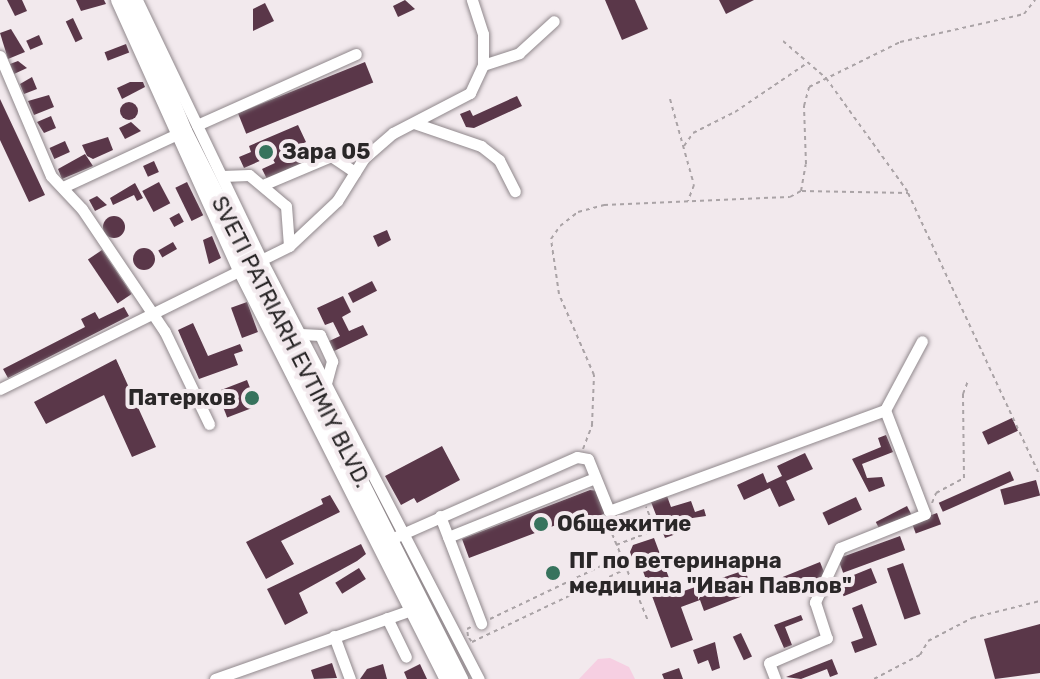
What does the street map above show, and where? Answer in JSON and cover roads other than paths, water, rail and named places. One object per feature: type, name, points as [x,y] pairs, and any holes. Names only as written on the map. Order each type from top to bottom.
[{"type":"main road","name":"SVETI PATRIARH EVTIMIY BLVD.","points":[[118,0],[175,135],[253,267],[418,608],[461,679]]},
{"type":"main road","name":"SVETI PATRIARH EVTIMIY BLVD.","points":[[134,0],[185,131],[391,539],[447,679]]},
{"type":"street","points":[[134,0],[222,176],[253,267],[304,334],[479,679]]},
{"type":"street","points":[[0,389],[151,312],[253,267],[289,246],[337,201],[374,149],[470,93],[483,65],[483,34],[472,0]]},
{"type":"street","points":[[483,65],[519,53],[554,21]]},
{"type":"street","points":[[197,125],[356,54]]},
{"type":"street","points":[[0,56],[51,176],[63,187],[151,312],[209,424]]},
{"type":"street","points":[[414,123],[481,146],[499,160],[515,191]]},
{"type":"street","points":[[63,187],[175,135]]},
{"type":"street","points":[[265,184],[331,156],[355,172]]},
{"type":"street","points":[[222,176],[249,175],[265,184],[286,206],[289,246]]},
{"type":"street","points":[[287,333],[304,334]]},
{"type":"street","points":[[391,539],[577,457],[588,459],[609,511],[885,410],[922,341]]},
{"type":"street","points":[[321,399],[327,381]]},
{"type":"street","points":[[775,679],[769,663],[827,638],[815,602],[840,548],[925,514],[885,410]]},
{"type":"street","points":[[448,537],[595,478]]},
{"type":"street","points":[[440,516],[481,623]]},
{"type":"street","points":[[215,679],[230,677],[334,636],[418,608]]},
{"type":"street","points":[[387,618],[406,657]]},
{"type":"street","points":[[334,636],[350,679]]},
{"type":"place","name":"Зара 05","points":[[266,152]]},
{"type":"place","name":"Патерков","points":[[252,398]]},
{"type":"place","name":"Общежитие","points":[[541,524]]},
{"type":"place","name":"ПГ по ветеринарна медицина \"Иван Павлов\"","points":[[553,573]]}]
